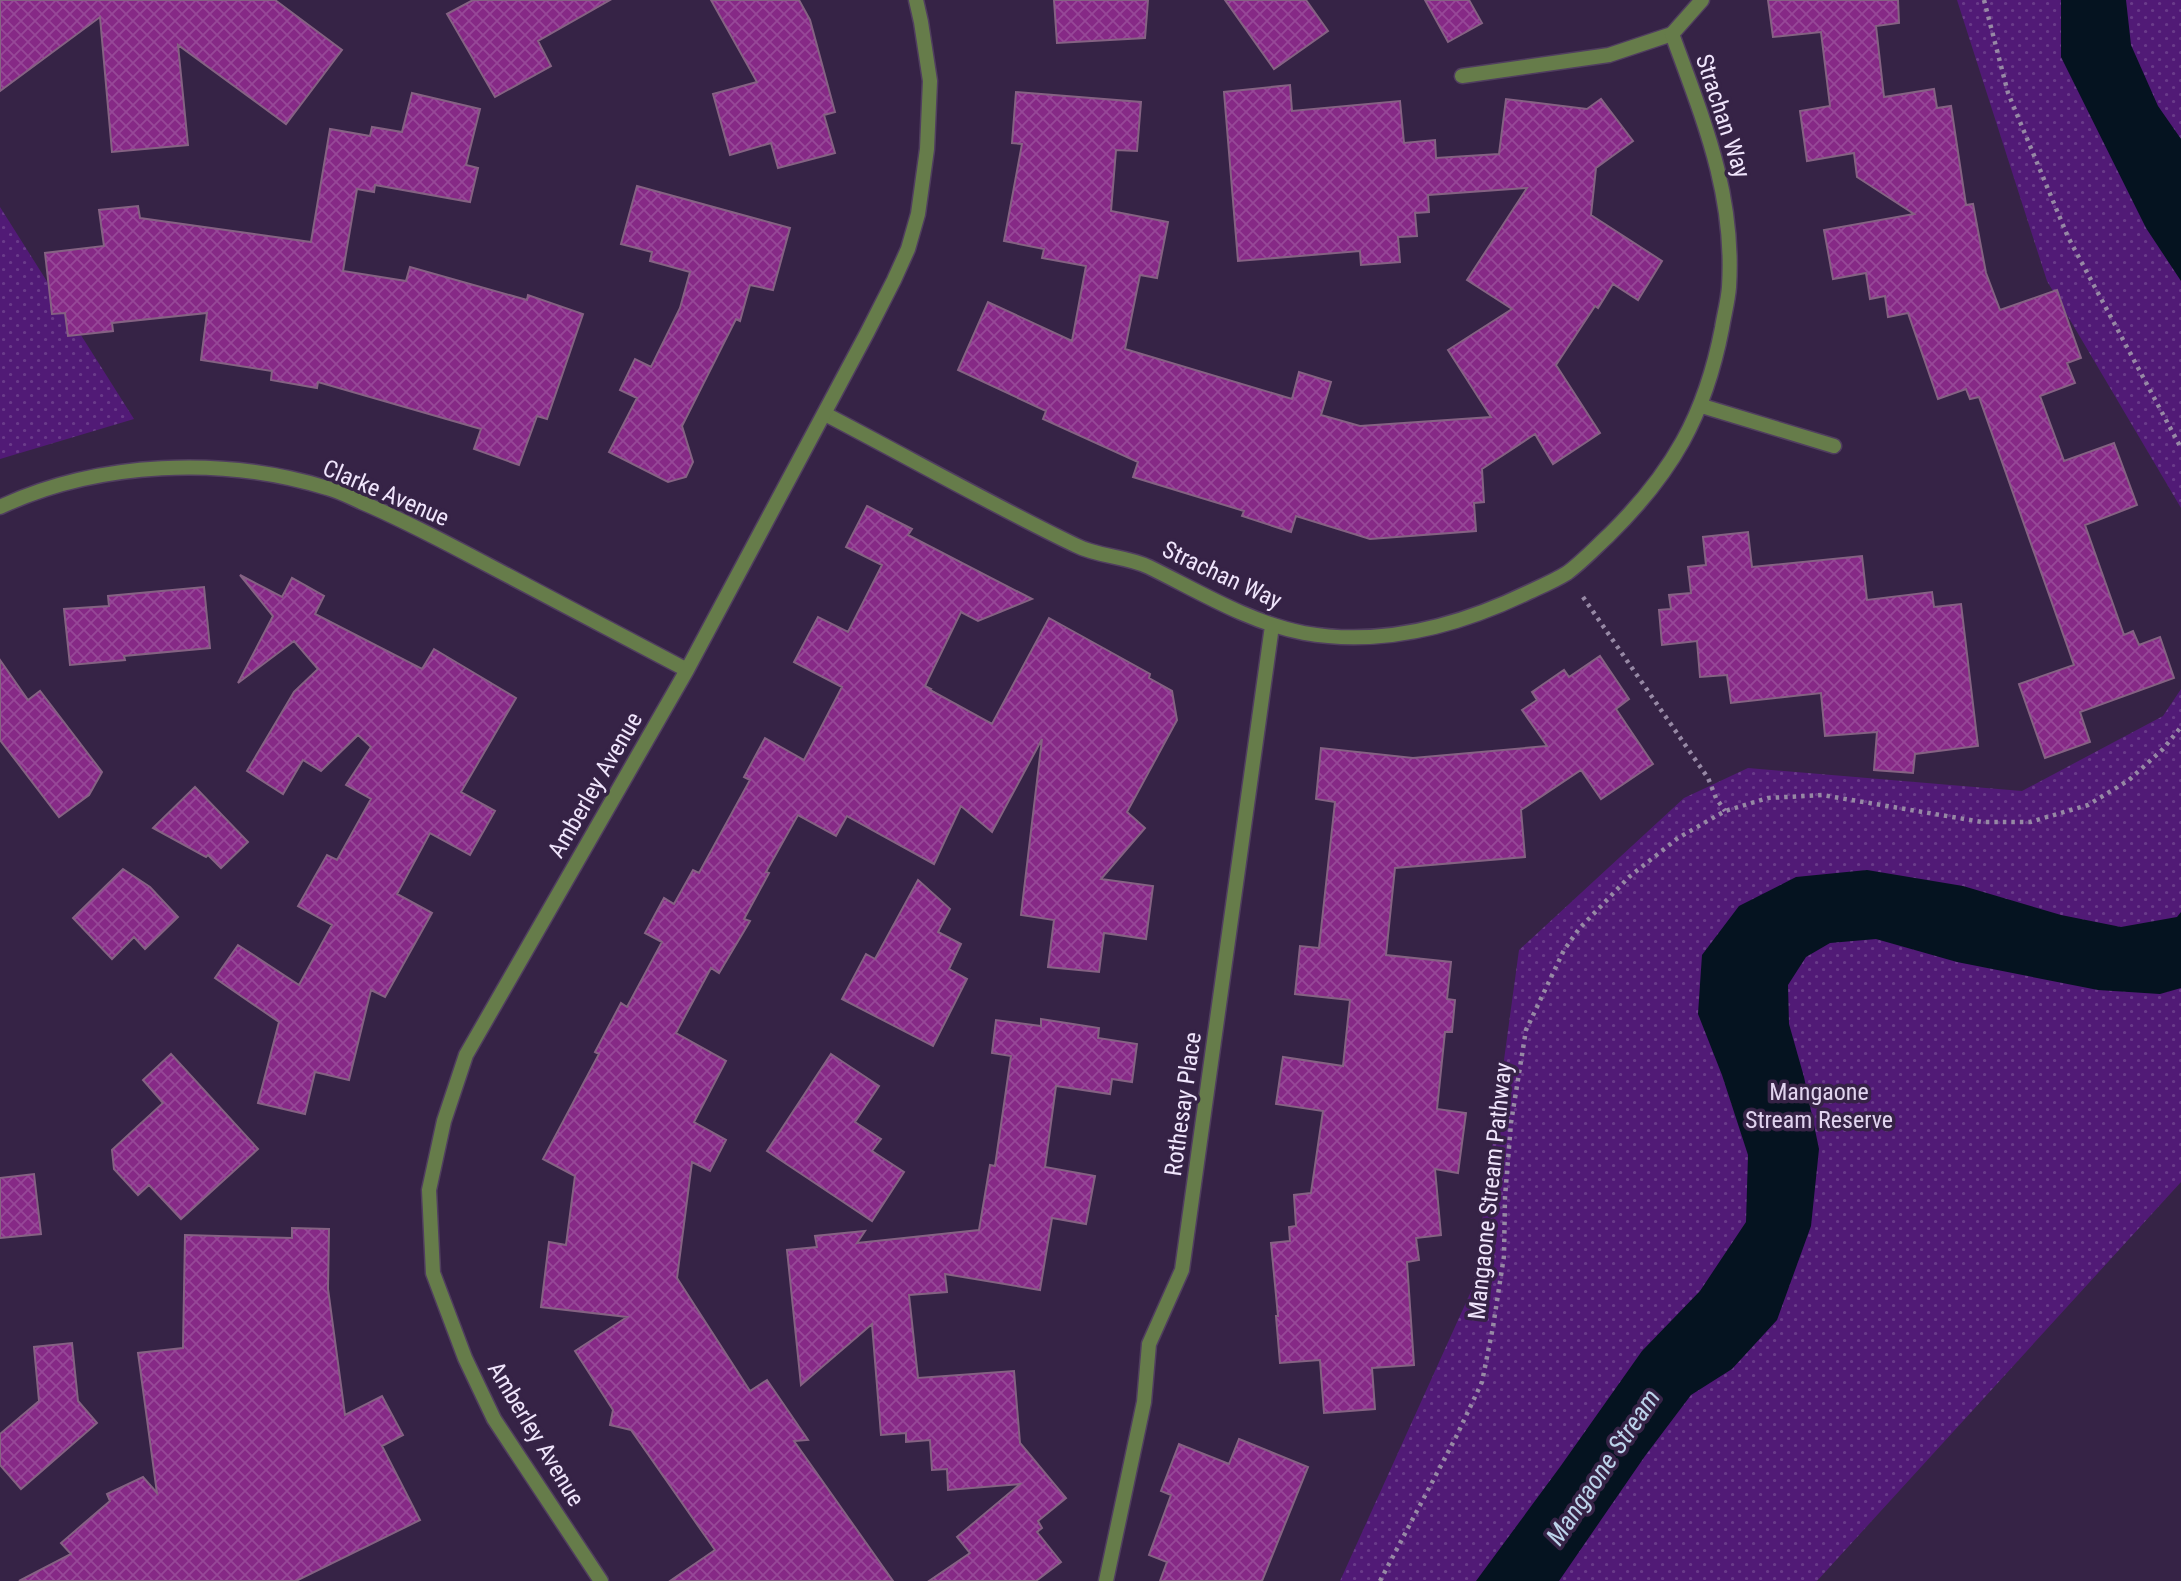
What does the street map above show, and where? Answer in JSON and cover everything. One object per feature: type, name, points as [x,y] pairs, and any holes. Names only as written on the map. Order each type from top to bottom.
[{"type":"street","name":"Amberley Avenue","points":[[601,1581],[494,1419],[465,1359],[433,1273],[429,1190],[444,1121],[466,1055],[687,670],[825,414],[908,249],[918,214],[927,149],[930,81],[916,0]]},
{"type":"street","points":[[1462,76],[1609,55],[1672,34],[1702,0]]},
{"type":"street","name":"Strachan Way","points":[[825,414],[1079,548],[1144,565],[1225,606],[1272,626],[1339,637],[1380,637],[1422,632],[1503,605],[1567,573],[1598,546],[1643,499],[1672,462],[1702,406],[1719,345],[1729,289],[1730,243],[1724,195],[1712,141],[1672,34]]},
{"type":"street","points":[[1702,406],[1835,446]]},
{"type":"street","name":"Clarke Avenue","points":[[0,507],[18,498],[78,479],[145,469],[206,468],[275,475],[329,488],[392,515],[687,670]]},
{"type":"street","name":"Rothesay Place","points":[[1106,1581],[1144,1402],[1149,1343],[1182,1270],[1272,626]]},
{"type":"path","points":[[1984,0],[2008,93],[2062,225],[2181,448]]},
{"type":"path","points":[[1567,573],[1709,778],[1716,798],[1725,811]]},
{"type":"path","name":"Mangaone Stream Pathway","points":[[1380,1581],[1482,1382],[1504,1256],[1505,1197],[1511,1123],[1527,1030],[1564,950],[1579,929],[1629,877],[1678,838],[1725,811],[1768,798],[1822,795],[1982,822],[2030,822],[2088,805],[2129,780],[2163,749],[2181,727]]},
{"type":"green space","points":[[1957,0],[2181,0],[2181,508],[2047,281]]},
{"type":"green space","points":[[0,207],[134,419],[0,459]]},
{"type":"green space","name":"Mangaone Stream Reserve","points":[[2181,689],[2181,1182],[1817,1581],[1340,1581],[1473,1287],[1519,950],[1684,798],[1748,768],[2022,791],[2163,716]]},
{"type":"water","points":[[2061,0],[2126,0],[2131,45],[2158,106],[2181,139],[2181,281],[2146,228],[2061,57]]},
{"type":"water","name":"Mangaone Stream","points":[[1867,870],[1963,886],[2061,915],[2121,927],[2177,917],[2181,912],[2181,988],[2160,994],[2098,990],[1957,962],[1876,939],[1830,943],[1806,957],[1788,985],[1789,1024],[1804,1077],[1819,1149],[1811,1226],[1777,1320],[1732,1369],[1691,1395],[1645,1456],[1559,1581],[1476,1581],[1642,1351],[1700,1291],[1746,1222],[1748,1155],[1722,1075],[1698,1014],[1702,955],[1739,906],[1796,877]]},
{"type":"building","points":[[0,0],[275,0],[342,50],[286,124],[178,45],[188,145],[112,152],[100,17],[0,91]]},
{"type":"building","points":[[473,0],[610,0],[538,41],[551,66],[495,97],[447,14]]},
{"type":"building","points":[[711,0],[799,0],[810,20],[835,112],[824,115],[835,153],[778,168],[771,143],[730,155],[713,94],[757,82]]},
{"type":"building","points":[[1054,0],[1148,0],[1145,38],[1057,43]]},
{"type":"building","points":[[1225,0],[1306,0],[1328,31],[1274,69]]},
{"type":"building","points":[[1425,0],[1469,0],[1482,23],[1448,42]]},
{"type":"building","points":[[1768,0],[1898,0],[1899,23],[1876,26],[1884,97],[1934,89],[1937,108],[1951,106],[1966,205],[1973,204],[1986,273],[2000,310],[2057,290],[2081,358],[2067,363],[2075,383],[2040,396],[2064,461],[2114,443],[2137,505],[2085,525],[2124,635],[2133,631],[2139,645],[2160,637],[2174,678],[2080,712],[2090,742],[2045,758],[2019,684],[2074,665],[1979,397],[1970,399],[1966,389],[1938,399],[1908,313],[1888,317],[1885,296],[1870,299],[1866,273],[1833,279],[1824,230],[1914,214],[1857,177],[1854,153],[1807,161],[1800,111],[1830,106],[1821,32],[1773,37]]},
{"type":"building","points":[[1290,85],[1292,111],[1400,101],[1404,143],[1435,140],[1436,158],[1499,154],[1506,99],[1587,109],[1601,99],[1633,141],[1596,168],[1591,215],[1662,261],[1638,300],[1613,284],[1556,365],[1600,433],[1553,464],[1535,434],[1482,469],[1484,502],[1474,503],[1476,531],[1370,539],[1296,516],[1291,532],[1242,516],[1244,511],[1133,477],[1138,462],[1043,419],[1046,411],[958,370],[988,302],[1072,341],[1086,266],[1042,258],[1044,249],[1004,241],[1022,144],[1012,143],[1016,92],[1141,102],[1137,151],[1116,150],[1111,211],[1168,222],[1157,278],[1140,275],[1125,349],[1292,399],[1299,372],[1331,382],[1321,415],[1360,426],[1491,417],[1448,350],[1512,309],[1467,280],[1527,188],[1428,195],[1429,212],[1415,213],[1417,236],[1398,237],[1400,262],[1361,265],[1360,251],[1238,261],[1224,92]]},
{"type":"building","points":[[412,93],[480,109],[466,165],[478,168],[470,202],[375,185],[374,192],[357,189],[343,271],[406,281],[410,267],[527,300],[528,295],[583,314],[547,419],[537,416],[519,465],[474,449],[481,429],[318,382],[317,388],[271,380],[272,371],[201,360],[207,313],[112,323],[113,331],[68,336],[65,313],[52,314],[45,253],[104,246],[99,210],[138,206],[140,218],[311,242],[330,129],[370,136],[372,127],[402,132]]},
{"type":"building","points":[[637,186],[790,228],[773,290],[750,285],[740,321],[736,319],[682,426],[693,462],[686,477],[668,482],[609,452],[637,398],[620,390],[635,359],[651,367],[680,308],[690,272],[650,261],[652,252],[621,244]]},
{"type":"building","points":[[867,506],[912,529],[908,535],[1032,599],[978,621],[961,612],[925,686],[930,690],[992,724],[1049,618],[1150,674],[1149,678],[1172,691],[1177,720],[1127,812],[1145,828],[1101,879],[1153,886],[1146,939],[1104,933],[1099,972],[1048,967],[1054,920],[1021,915],[1042,739],[992,832],[961,806],[934,864],[847,816],[836,836],[798,815],[766,872],[769,873],[744,919],[750,921],[719,973],[711,968],[676,1033],[726,1061],[694,1122],[726,1140],[710,1171],[692,1162],[677,1278],[750,1391],[767,1380],[808,1440],[794,1441],[893,1581],[670,1581],[715,1550],[631,1430],[610,1425],[613,1410],[575,1351],[627,1317],[541,1307],[549,1242],[566,1245],[575,1176],[543,1159],[599,1054],[595,1052],[621,1003],[627,1007],[662,942],[645,933],[664,898],[674,904],[693,870],[699,873],[750,780],[744,777],[765,738],[804,760],[842,687],[794,662],[818,617],[848,632],[882,565],[846,547]]},
{"type":"building","points":[[1748,532],[1752,567],[1862,556],[1867,600],[1932,592],[1934,607],[1961,604],[1978,746],[1915,754],[1913,773],[1874,770],[1877,732],[1825,736],[1821,693],[1731,703],[1727,675],[1700,677],[1697,641],[1662,645],[1659,610],[1671,609],[1669,595],[1691,593],[1688,567],[1706,565],[1703,537]]},
{"type":"building","points":[[240,575],[282,597],[292,578],[324,596],[315,614],[422,669],[434,649],[516,698],[461,792],[495,811],[470,855],[430,833],[397,894],[432,913],[385,997],[371,990],[349,1080],[315,1072],[305,1114],[258,1103],[279,1022],[215,978],[238,945],[299,985],[332,925],[298,906],[327,855],[337,860],[371,799],[346,785],[371,747],[358,735],[321,771],[303,760],[283,794],[247,771],[294,692],[318,669],[294,641],[238,683],[273,616]]},
{"type":"building","points":[[204,587],[210,648],[124,656],[125,660],[70,665],[64,609],[109,606],[108,596]]},
{"type":"building","points":[[1600,656],[1629,699],[1616,709],[1653,764],[1601,799],[1581,770],[1521,810],[1525,857],[1395,868],[1386,955],[1451,962],[1447,999],[1455,1000],[1452,1032],[1445,1032],[1437,1109],[1466,1113],[1458,1173],[1435,1169],[1441,1235],[1416,1238],[1419,1260],[1407,1262],[1414,1365],[1372,1368],[1375,1409],[1324,1413],[1320,1360],[1280,1363],[1271,1243],[1290,1241],[1289,1227],[1296,1226],[1294,1195],[1311,1193],[1323,1111],[1276,1104],[1283,1057],[1343,1066],[1350,1000],[1295,994],[1300,946],[1319,948],[1335,802],[1316,799],[1321,748],[1413,758],[1547,746],[1522,710],[1537,700],[1532,692],[1564,670],[1569,677]]},
{"type":"building","points":[[0,660],[28,700],[40,691],[102,772],[89,795],[59,817],[0,740]]},
{"type":"building","points":[[195,787],[248,842],[221,868],[208,855],[206,857],[153,828]]},
{"type":"building","points":[[123,869],[150,887],[178,917],[145,949],[134,937],[112,959],[73,918]]},
{"type":"building","points":[[918,880],[950,909],[938,932],[961,944],[949,969],[967,979],[933,1046],[842,999],[866,954],[875,959]]},
{"type":"building","points":[[1041,1019],[1099,1028],[1098,1038],[1137,1044],[1132,1082],[1112,1079],[1110,1094],[1056,1086],[1045,1167],[1095,1176],[1086,1224],[1052,1218],[1040,1290],[945,1274],[947,1292],[909,1295],[918,1378],[1014,1371],[1020,1443],[1066,1498],[1038,1521],[1042,1528],[1037,1532],[1061,1562],[1036,1581],[929,1581],[970,1553],[957,1537],[1020,1484],[948,1490],[947,1469],[932,1470],[930,1440],[906,1442],[906,1433],[881,1435],[872,1324],[801,1385],[787,1250],[817,1247],[815,1236],[865,1231],[857,1243],[979,1230],[990,1165],[995,1166],[1011,1056],[992,1053],[996,1020],[1041,1026]]},
{"type":"building","points":[[171,1054],[258,1149],[181,1219],[149,1185],[138,1195],[114,1169],[112,1150],[163,1103],[143,1080]]},
{"type":"building","points":[[831,1054],[879,1086],[855,1122],[881,1139],[872,1151],[904,1172],[872,1221],[767,1151]]},
{"type":"building","points":[[34,1174],[41,1234],[0,1238],[0,1178]]},
{"type":"building","points":[[292,1228],[329,1229],[328,1289],[345,1415],[382,1396],[403,1435],[382,1446],[420,1520],[296,1581],[19,1581],[71,1554],[61,1543],[110,1501],[107,1494],[143,1477],[157,1493],[138,1353],[183,1348],[185,1235],[292,1238]]},
{"type":"building","points":[[72,1343],[78,1401],[97,1423],[21,1489],[0,1465],[0,1434],[39,1401],[34,1347]]},
{"type":"building","points":[[1239,1439],[1308,1467],[1262,1581],[1160,1581],[1167,1562],[1149,1555],[1171,1495],[1161,1491],[1179,1444],[1229,1464]]}]
